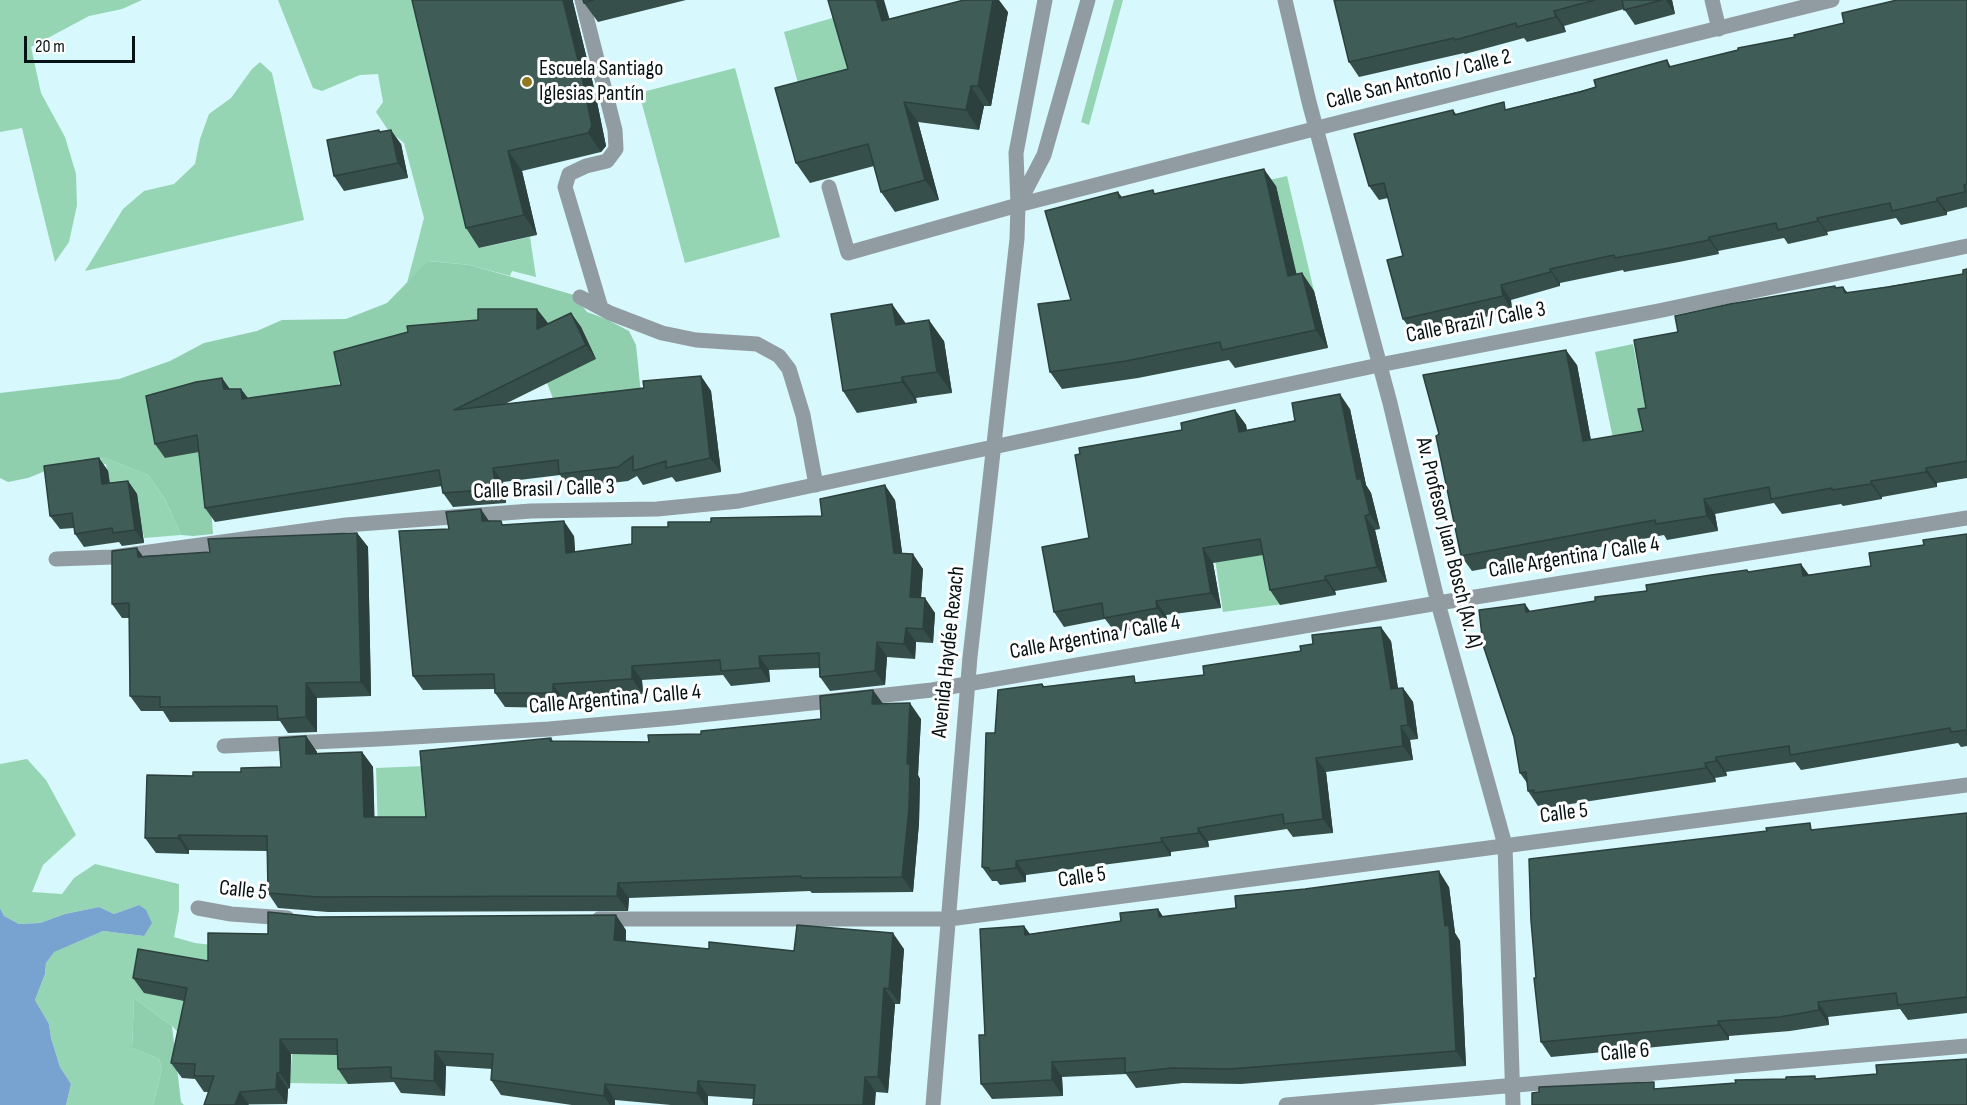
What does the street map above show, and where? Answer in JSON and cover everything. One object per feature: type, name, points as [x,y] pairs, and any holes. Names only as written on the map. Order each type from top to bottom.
[{"type":"street","points":[[582,0],[615,130],[616,150],[607,161],[586,166],[569,174],[565,188],[602,308]]},
{"type":"street","name":"Avenida Haydée Rexach","points":[[933,1105],[968,684],[1017,239],[1016,153],[1045,0]]},
{"type":"street","name":"Avenida Haydée Rexach","points":[[1018,205],[1044,155],[1088,0]]},
{"type":"street","name":"Av. Profesor Juan Bosch (Av. A)","points":[[1285,0],[1438,603],[1505,845],[1513,1105]]},
{"type":"street","points":[[1712,0],[1719,28]]},
{"type":"street","name":"Calle San Antonio / Calle 2","points":[[829,188],[848,253],[1018,205],[1832,0]]},
{"type":"street","name":"Calle Brazil / Calle 3","points":[[993,447],[1379,365],[1658,311],[1967,246]]},
{"type":"street","points":[[580,297],[662,333],[696,340],[757,344],[779,356],[789,369],[803,415],[816,485]]},
{"type":"street","name":"Calle Brasil / Calle 3","points":[[56,559],[113,557],[346,525],[531,511],[657,509],[739,501],[993,447]]},
{"type":"street","name":"Calle Argentina / Calle 4","points":[[224,746],[379,740],[561,728],[932,690],[1438,603],[1967,518]]},
{"type":"street","name":"Calle 5","points":[[588,920],[949,919],[1967,785]]},
{"type":"street","name":"Calle 5","points":[[198,908],[231,914],[306,920]]},
{"type":"street","name":"Calle 6","points":[[1286,1105],[1967,1046]]},
{"type":"green space","points":[[0,0],[142,0],[122,9],[89,16],[31,47],[41,93],[65,137],[76,174],[77,205],[69,242],[55,262],[22,128],[0,132]]},
{"type":"green space","points":[[278,0],[421,0],[480,248],[530,237],[536,277],[512,271],[510,276],[470,265],[429,261],[407,283],[424,218],[404,143],[388,130],[376,112],[383,102],[378,74],[360,75],[322,91],[313,88]]},
{"type":"green space","points":[[1114,0],[1123,0],[1089,125],[1081,122]]},
{"type":"green space","points":[[836,17],[851,73],[799,87],[784,32]]},
{"type":"green space","points":[[260,62],[272,73],[304,220],[85,271],[123,209],[144,191],[174,184],[195,164],[200,139],[209,114],[231,98],[252,69]]},
{"type":"green space","points":[[735,68],[780,237],[685,263],[639,93]]},
{"type":"green space","points":[[1287,176],[1314,291],[1178,201]]},
{"type":"green space","points":[[428,261],[470,265],[574,295],[587,312],[629,331],[636,345],[641,394],[558,412],[543,372],[341,366],[339,384],[319,396],[274,401],[256,397],[238,397],[211,509],[213,534],[181,535],[165,499],[148,475],[105,458],[65,463],[28,478],[8,482],[0,478],[0,393],[119,379],[170,361],[204,343],[257,331],[282,320],[346,319],[387,303]]},
{"type":"green space","points":[[1633,344],[1652,440],[1615,448],[1595,352]]},
{"type":"green space","points":[[105,458],[148,475],[165,499],[181,535],[144,538],[143,532],[111,497],[106,464],[51,472],[65,463]]},
{"type":"green space","points":[[1266,517],[1283,604],[1223,612],[1210,526]]},
{"type":"green space","points":[[27,759],[46,780],[76,835],[43,865],[32,892],[62,894],[74,878],[95,864],[179,884],[179,910],[174,937],[212,945],[189,1044],[172,1026],[134,998],[132,1048],[159,1059],[162,1069],[153,1105],[66,1105],[71,1084],[60,1067],[49,1024],[35,1000],[45,974],[46,963],[53,952],[103,931],[144,936],[139,905],[114,914],[99,907],[65,914],[40,923],[19,924],[4,916],[0,908],[0,764]]},
{"type":"green space","points":[[425,766],[432,831],[378,830],[376,768]]},
{"type":"green space","points":[[134,998],[172,1026],[181,1102],[184,1105],[153,1105],[162,1069],[159,1059],[132,1048]]},
{"type":"green space","points":[[348,1010],[348,1084],[290,1083],[292,1054]]},
{"type":"water","points":[[139,905],[146,910],[152,923],[144,936],[103,931],[54,952],[46,963],[45,974],[35,1000],[49,1024],[60,1067],[71,1084],[66,1105],[0,1105],[0,908],[4,916],[19,924],[40,923],[65,914],[99,907],[114,914]]},
{"type":"building","points":[[412,0],[563,0],[592,126],[588,133],[508,151],[524,215],[466,228]]},
{"type":"building","points":[[828,0],[876,0],[882,21],[964,0],[993,0],[978,86],[971,86],[966,110],[904,102],[925,180],[881,192],[868,144],[796,163],[775,88],[848,69]]},
{"type":"building","points":[[1334,0],[1595,0],[1554,11],[1556,17],[1517,27],[1516,23],[1455,40],[1454,38],[1349,62]]},
{"type":"building","points":[[1622,0],[1662,0],[1624,10]]},
{"type":"building","points":[[1897,0],[1967,0],[1967,184],[1964,185],[1965,192],[1892,211],[1890,203],[1817,218],[1818,221],[1778,230],[1776,223],[1709,237],[1709,240],[1615,258],[1614,255],[1550,269],[1551,272],[1501,285],[1503,296],[1403,319],[1387,260],[1403,256],[1384,183],[1369,186],[1354,134],[1453,110],[1454,115],[1504,102],[1505,110],[1580,92],[1596,87],[1594,80],[1667,60],[1669,67],[1738,50],[1738,48],[1795,37],[1794,35],[1844,23],[1842,13]]},
{"type":"building","points":[[379,130],[379,132],[391,130],[398,163],[334,176],[327,140]]},
{"type":"building","points":[[1264,169],[1288,276],[1302,273],[1316,330],[1222,350],[1220,342],[1126,361],[1050,372],[1038,304],[1071,300],[1045,211],[1118,192],[1119,198],[1153,190],[1154,194]]},
{"type":"building","points":[[1967,269],[1967,461],[1926,468],[1926,472],[1871,481],[1871,484],[1832,490],[1832,488],[1771,499],[1769,487],[1704,499],[1707,516],[1656,524],[1655,520],[1461,556],[1436,436],[1439,434],[1423,375],[1566,350],[1583,441],[1643,431],[1638,409],[1646,408],[1634,340],[1678,332],[1675,316],[1835,286],[1835,288],[1843,287],[1845,293],[1888,287],[1963,274],[1963,270]]},
{"type":"building","points":[[892,304],[896,325],[929,320],[937,372],[902,377],[902,382],[843,391],[831,314]]},
{"type":"building","points":[[478,309],[537,309],[537,329],[571,313],[586,345],[454,410],[644,388],[643,381],[701,376],[710,458],[666,468],[666,461],[633,471],[633,456],[618,467],[559,474],[558,460],[493,468],[496,489],[443,493],[439,470],[205,508],[197,435],[155,444],[146,396],[196,382],[222,378],[224,389],[241,389],[242,399],[341,385],[334,352],[408,332],[407,326],[478,320]]},
{"type":"building","points":[[1340,394],[1357,479],[1361,479],[1370,514],[1365,516],[1377,567],[1325,576],[1325,580],[1270,590],[1260,539],[1203,548],[1211,593],[1156,601],[1157,608],[1104,618],[1102,603],[1054,612],[1042,547],[1089,538],[1075,455],[1080,454],[1079,448],[1182,430],[1181,423],[1235,410],[1239,432],[1295,421],[1292,403]]},
{"type":"building","points":[[99,458],[102,484],[128,481],[135,530],[113,533],[112,528],[75,534],[72,513],[50,516],[44,466]]},
{"type":"building","points":[[885,485],[894,553],[913,554],[910,597],[925,598],[923,629],[906,628],[904,644],[877,642],[875,671],[820,677],[819,653],[759,656],[760,668],[721,671],[720,660],[632,666],[632,679],[553,684],[553,693],[495,693],[494,674],[413,676],[399,531],[449,529],[446,512],[481,509],[482,521],[501,521],[502,525],[564,521],[566,553],[632,544],[632,527],[668,527],[668,522],[711,522],[711,518],[822,516],[820,499]]},
{"type":"building","points":[[357,533],[361,682],[306,683],[306,717],[278,719],[277,706],[160,707],[160,697],[130,696],[129,603],[112,604],[112,551],[137,548],[138,557],[210,552],[208,539]]},
{"type":"building","points":[[1967,534],[1967,730],[1951,732],[1950,728],[1790,755],[1789,746],[1716,757],[1716,761],[1705,763],[1706,768],[1534,793],[1534,790],[1528,791],[1526,772],[1520,773],[1514,737],[1483,645],[1479,610],[1525,604],[1526,612],[1595,601],[1595,597],[1647,591],[1646,585],[1747,570],[1748,572],[1801,564],[1803,576],[1871,566],[1869,553],[1924,545],[1923,540]]},
{"type":"building","points":[[1381,627],[1391,689],[1403,688],[1408,725],[1401,726],[1403,746],[1316,758],[1323,819],[1284,824],[1283,814],[1198,828],[1199,833],[1161,838],[1162,842],[1016,861],[1016,868],[990,871],[989,868],[982,867],[986,733],[995,733],[998,690],[1134,676],[1135,683],[1204,675],[1203,666],[1301,651],[1300,646],[1313,644],[1312,635]]},
{"type":"building","points":[[873,690],[872,704],[910,703],[907,764],[910,764],[909,808],[902,877],[801,878],[801,876],[618,883],[617,896],[318,897],[268,893],[267,836],[179,835],[178,838],[145,838],[147,775],[193,776],[193,772],[241,772],[241,768],[281,767],[279,738],[306,736],[306,754],[362,752],[364,817],[426,817],[420,751],[551,738],[550,741],[649,742],[648,735],[701,734],[701,731],[821,719],[820,696]]},
{"type":"building","points":[[1967,813],[1967,997],[1898,1005],[1896,993],[1818,1002],[1819,1010],[1780,1017],[1718,1021],[1719,1025],[1541,1042],[1534,978],[1536,978],[1529,859],[1767,831],[1766,828],[1810,823],[1811,830]]},
{"type":"building","points":[[1439,871],[1445,926],[1449,925],[1456,1051],[1230,1069],[1172,1068],[1125,1073],[1125,1058],[1052,1062],[1052,1080],[981,1084],[979,1035],[985,1035],[980,929],[1024,926],[1025,935],[1121,921],[1120,913],[1158,909],[1159,917],[1236,908],[1235,896]]},
{"type":"building","points":[[268,912],[317,917],[616,915],[614,940],[709,949],[709,942],[794,951],[797,925],[893,933],[889,989],[884,988],[878,1077],[865,1077],[863,1105],[753,1105],[755,1085],[698,1081],[697,1093],[605,1084],[604,1096],[491,1080],[493,1054],[435,1051],[434,1081],[391,1078],[391,1067],[338,1069],[337,1039],[280,1039],[280,1073],[277,1073],[276,1089],[240,1092],[235,1105],[204,1105],[214,1076],[194,1076],[195,1064],[171,1063],[187,988],[133,978],[138,949],[208,961],[208,933],[268,934]]},
{"type":"building","points":[[1967,1059],[1967,1105],[1532,1105],[1532,1093],[1539,1092],[1539,1087],[1654,1082],[1654,1089],[1736,1083],[1735,1080],[1815,1076],[1815,1079],[1877,1074],[1876,1065]]},
{"type":"place","name":"Escuela Santiago Iglesias Pantín","points":[[527,82]]}]
